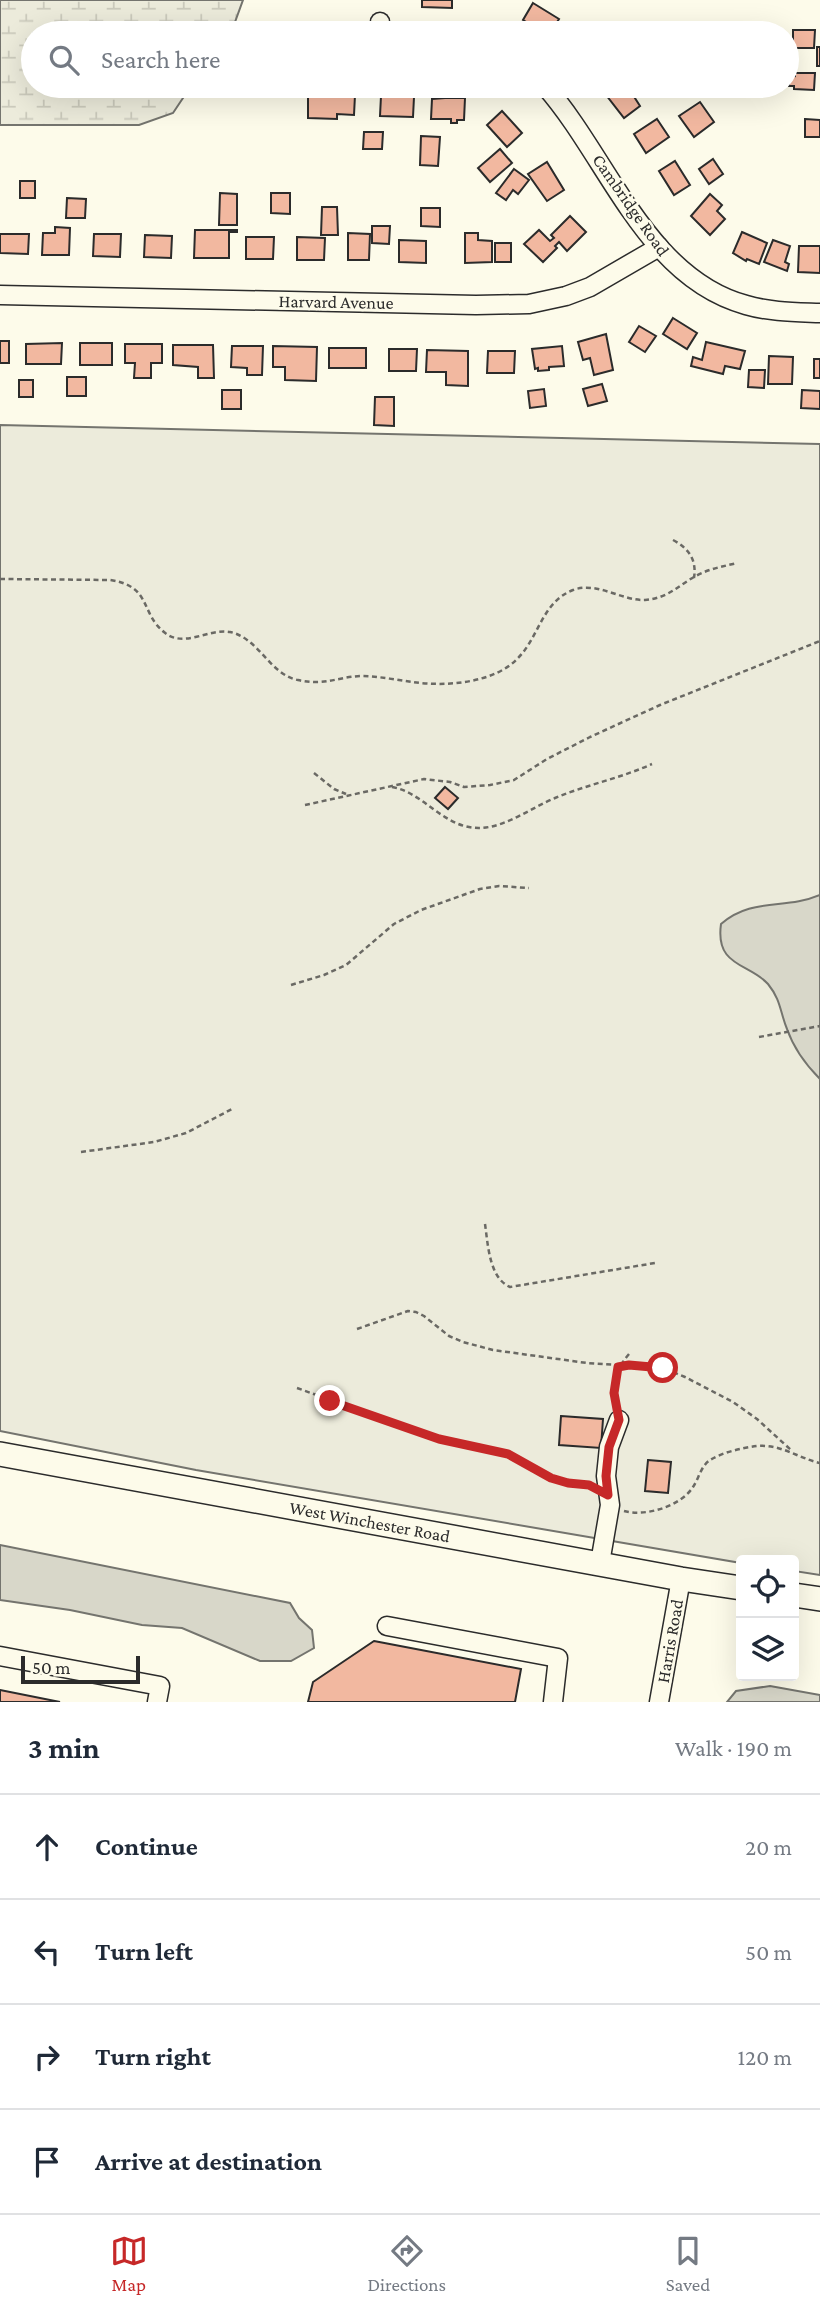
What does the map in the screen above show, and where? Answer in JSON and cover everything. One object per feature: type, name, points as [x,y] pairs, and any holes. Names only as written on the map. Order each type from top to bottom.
[{"type":"main road","name":"West Winchester Road","points":[[0,1454],[681,1580],[736,1587]]},
{"type":"main road","points":[[799,1596],[820,1599]]},
{"type":"street","name":"Cambridge Road","points":[[556,98],[659,247],[673,263],[698,283],[727,299],[763,309],[820,313]]},
{"type":"street","name":"Harvard Avenue","points":[[0,295],[529,304],[590,287],[659,247]]},
{"type":"street","points":[[600,1563],[610,1505],[606,1476],[609,1447],[619,1420]]},
{"type":"street","name":"Harris Road","points":[[659,1702],[681,1580]]},
{"type":"street","points":[[387,1626],[558,1658],[553,1702]]},
{"type":"street","points":[[0,1656],[160,1686],[157,1702]]},
{"type":"path","points":[[673,540],[685,546],[692,557],[696,569],[694,578]]},
{"type":"path","points":[[0,579],[124,582],[141,595],[158,626],[171,637],[183,639],[206,633],[230,632],[243,636],[295,680],[321,684],[360,676],[438,684],[485,677],[497,673],[518,659],[548,609],[560,597],[575,589],[587,588],[648,600],[677,591],[694,578],[711,570],[737,563]]},
{"type":"path","points":[[305,805],[424,779],[450,782],[464,787],[514,780],[579,742],[660,705],[820,641]]},
{"type":"path","points":[[389,787],[409,792],[435,811],[467,827],[484,828],[500,824],[556,797],[652,764]]},
{"type":"path","points":[[314,773],[334,789],[347,795]]},
{"type":"path","points":[[291,985],[346,965],[394,924],[421,910],[480,889],[499,886],[529,888]]},
{"type":"path","points":[[759,1037],[820,1026]]},
{"type":"path","points":[[81,1152],[154,1142],[186,1133],[233,1108]]},
{"type":"path","points":[[485,1224],[496,1275],[502,1283],[510,1287],[655,1263]]},
{"type":"path","points":[[358,1329],[408,1311],[416,1312],[450,1336],[493,1350],[560,1360],[663,1368],[733,1402],[757,1419],[793,1452]]},
{"type":"path","points":[[619,1420],[614,1393],[620,1365],[629,1354]]},
{"type":"path","points":[[297,1388],[439,1439],[508,1454],[551,1478],[589,1485],[608,1495],[623,1511],[632,1513],[664,1508],[682,1499],[693,1488],[708,1461],[719,1456],[759,1446],[778,1447],[820,1462]]},
{"type":"green space","points":[[0,0],[243,0],[235,21],[21,21],[21,98],[183,98],[173,113],[139,125],[0,125]]},
{"type":"green space","points":[[0,425],[820,444],[820,1575],[799,1572],[799,1555],[736,1555],[736,1562],[196,1470],[0,1431]]},
{"type":"shaded area","points":[[820,895],[820,1079],[793,1043],[778,1001],[768,984],[735,962],[723,949],[721,924],[745,910]]},
{"type":"shaded area","points":[[0,1545],[290,1603],[299,1618],[312,1630],[314,1648],[291,1661],[260,1661],[182,1628],[142,1625],[70,1610],[0,1600]]},
{"type":"shaded area","points":[[770,1686],[820,1695],[820,1702],[727,1702],[736,1691]]},
{"type":"building","points":[[422,0],[452,0],[452,8],[422,7]]},
{"type":"building","points":[[533,3],[559,19],[558,21],[523,20]]},
{"type":"building","points":[[799,30],[815,30],[814,48],[799,48]]},
{"type":"building","points":[[817,47],[820,47],[820,66],[817,66]]},
{"type":"building","points":[[799,73],[815,73],[814,90],[799,89]]},
{"type":"building","points":[[308,98],[355,98],[354,115],[337,114],[337,119],[308,118]]},
{"type":"building","points":[[381,98],[414,98],[413,117],[380,116]]},
{"type":"building","points":[[465,98],[464,120],[451,123],[451,119],[431,119],[432,99]]},
{"type":"building","points":[[608,98],[635,98],[640,106],[624,118]]},
{"type":"building","points":[[700,102],[714,122],[694,137],[679,116]]},
{"type":"building","points":[[502,111],[522,133],[507,147],[487,125]]},
{"type":"building","points":[[657,119],[669,137],[646,153],[634,134]]},
{"type":"building","points":[[805,119],[820,120],[820,137],[805,137]]},
{"type":"building","points":[[364,132],[383,132],[382,149],[363,149]]},
{"type":"building","points":[[421,136],[440,137],[438,166],[420,165]]},
{"type":"building","points":[[500,149],[512,163],[490,182],[478,168]]},
{"type":"building","points":[[713,159],[723,174],[709,184],[699,169]]},
{"type":"building","points":[[675,161],[690,185],[674,195],[659,171]]},
{"type":"building","points":[[547,162],[564,190],[547,201],[528,174]]},
{"type":"building","points":[[514,169],[529,180],[518,194],[513,190],[506,200],[496,193]]},
{"type":"building","points":[[20,181],[35,181],[35,198],[20,198]]},
{"type":"building","points":[[220,193],[237,194],[237,225],[219,225]]},
{"type":"building","points":[[271,193],[290,193],[290,214],[271,213]]},
{"type":"building","points":[[710,194],[722,205],[717,211],[725,219],[710,235],[691,216]]},
{"type":"building","points":[[67,198],[86,199],[85,218],[66,218]]},
{"type":"building","points":[[322,207],[337,207],[338,235],[321,235]]},
{"type":"building","points":[[421,208],[440,208],[440,227],[421,226]]},
{"type":"building","points":[[570,216],[586,232],[567,251],[559,242],[555,246],[557,248],[543,262],[524,244],[539,230],[550,241],[554,238],[551,235]]},
{"type":"building","points":[[372,226],[390,226],[389,244],[372,243]]},
{"type":"building","points":[[55,227],[70,228],[69,255],[42,255],[43,233],[55,233]]},
{"type":"building","points":[[195,230],[237,230],[229,232],[229,258],[194,258]]},
{"type":"building","points":[[742,232],[767,243],[759,264],[747,259],[746,261],[733,253]]},
{"type":"building","points":[[348,233],[370,234],[369,260],[348,260]]},
{"type":"building","points":[[465,233],[478,233],[478,240],[492,241],[492,262],[465,263]]},
{"type":"building","points":[[0,234],[29,234],[28,254],[0,253]]},
{"type":"building","points":[[94,234],[121,234],[120,257],[93,256]]},
{"type":"building","points":[[145,235],[172,236],[171,258],[144,257]]},
{"type":"building","points":[[246,237],[274,237],[273,259],[246,259]]},
{"type":"building","points":[[297,237],[325,238],[324,260],[297,260]]},
{"type":"building","points":[[399,240],[426,241],[426,263],[399,262]]},
{"type":"building","points":[[773,240],[790,246],[785,262],[789,264],[787,271],[764,262]]},
{"type":"building","points":[[495,243],[511,243],[511,262],[495,262]]},
{"type":"building","points":[[799,246],[820,246],[820,273],[798,272]]},
{"type":"building","points":[[673,318],[697,333],[687,349],[663,334]]},
{"type":"building","points":[[639,326],[656,336],[645,352],[629,342]]},
{"type":"building","points":[[606,334],[613,370],[594,375],[590,358],[583,360],[578,342]]},
{"type":"building","points":[[0,341],[9,341],[9,363],[0,363]]},
{"type":"building","points":[[706,342],[745,351],[740,369],[725,366],[723,374],[691,366],[693,357],[702,360]]},
{"type":"building","points":[[62,343],[61,364],[26,364],[26,344]]},
{"type":"building","points":[[80,343],[112,343],[112,365],[80,365]]},
{"type":"building","points":[[125,344],[162,344],[162,363],[151,363],[151,378],[134,378],[135,363],[125,363]]},
{"type":"building","points":[[173,345],[213,345],[214,378],[198,378],[198,367],[173,365]]},
{"type":"building","points":[[232,346],[263,346],[262,375],[247,375],[247,368],[231,367]]},
{"type":"building","points":[[273,346],[317,347],[316,381],[285,380],[285,367],[273,367]]},
{"type":"building","points":[[562,346],[564,366],[549,367],[549,370],[535,369],[532,349]]},
{"type":"building","points":[[329,348],[366,348],[366,368],[329,368]]},
{"type":"building","points":[[389,349],[417,349],[416,371],[389,371]]},
{"type":"building","points":[[427,350],[468,351],[468,386],[446,385],[446,372],[426,372]]},
{"type":"building","points":[[488,351],[515,351],[514,373],[487,373]]},
{"type":"building","points":[[769,356],[793,357],[792,384],[768,384]]},
{"type":"building","points":[[814,359],[820,359],[820,378],[814,378]]},
{"type":"building","points":[[749,370],[765,370],[764,388],[748,387]]},
{"type":"building","points":[[67,377],[86,377],[86,396],[67,396]]},
{"type":"building","points":[[19,380],[33,380],[33,397],[19,397]]},
{"type":"building","points":[[602,384],[607,401],[588,406],[583,389]]},
{"type":"building","points":[[544,389],[546,406],[530,408],[528,391]]},
{"type":"building","points":[[222,390],[241,390],[241,409],[222,409]]},
{"type":"building","points":[[802,390],[820,391],[820,409],[801,408]]},
{"type":"building","points":[[375,397],[394,397],[394,426],[374,425]]},
{"type":"building","points":[[445,787],[458,798],[448,809],[435,798]]},
{"type":"building","points":[[561,1416],[603,1419],[601,1448],[559,1445]]},
{"type":"building","points":[[648,1460],[671,1462],[668,1493],[645,1491]]},
{"type":"building","points":[[374,1641],[521,1669],[515,1702],[308,1702],[313,1682]]},
{"type":"building","points":[[0,1690],[60,1702],[0,1702]]},
{"type":"route","points":[[330,1401],[439,1439],[508,1454],[551,1478],[589,1485],[608,1495],[606,1476],[609,1447],[619,1420],[614,1393],[618,1367],[629,1365],[663,1368]]}]
